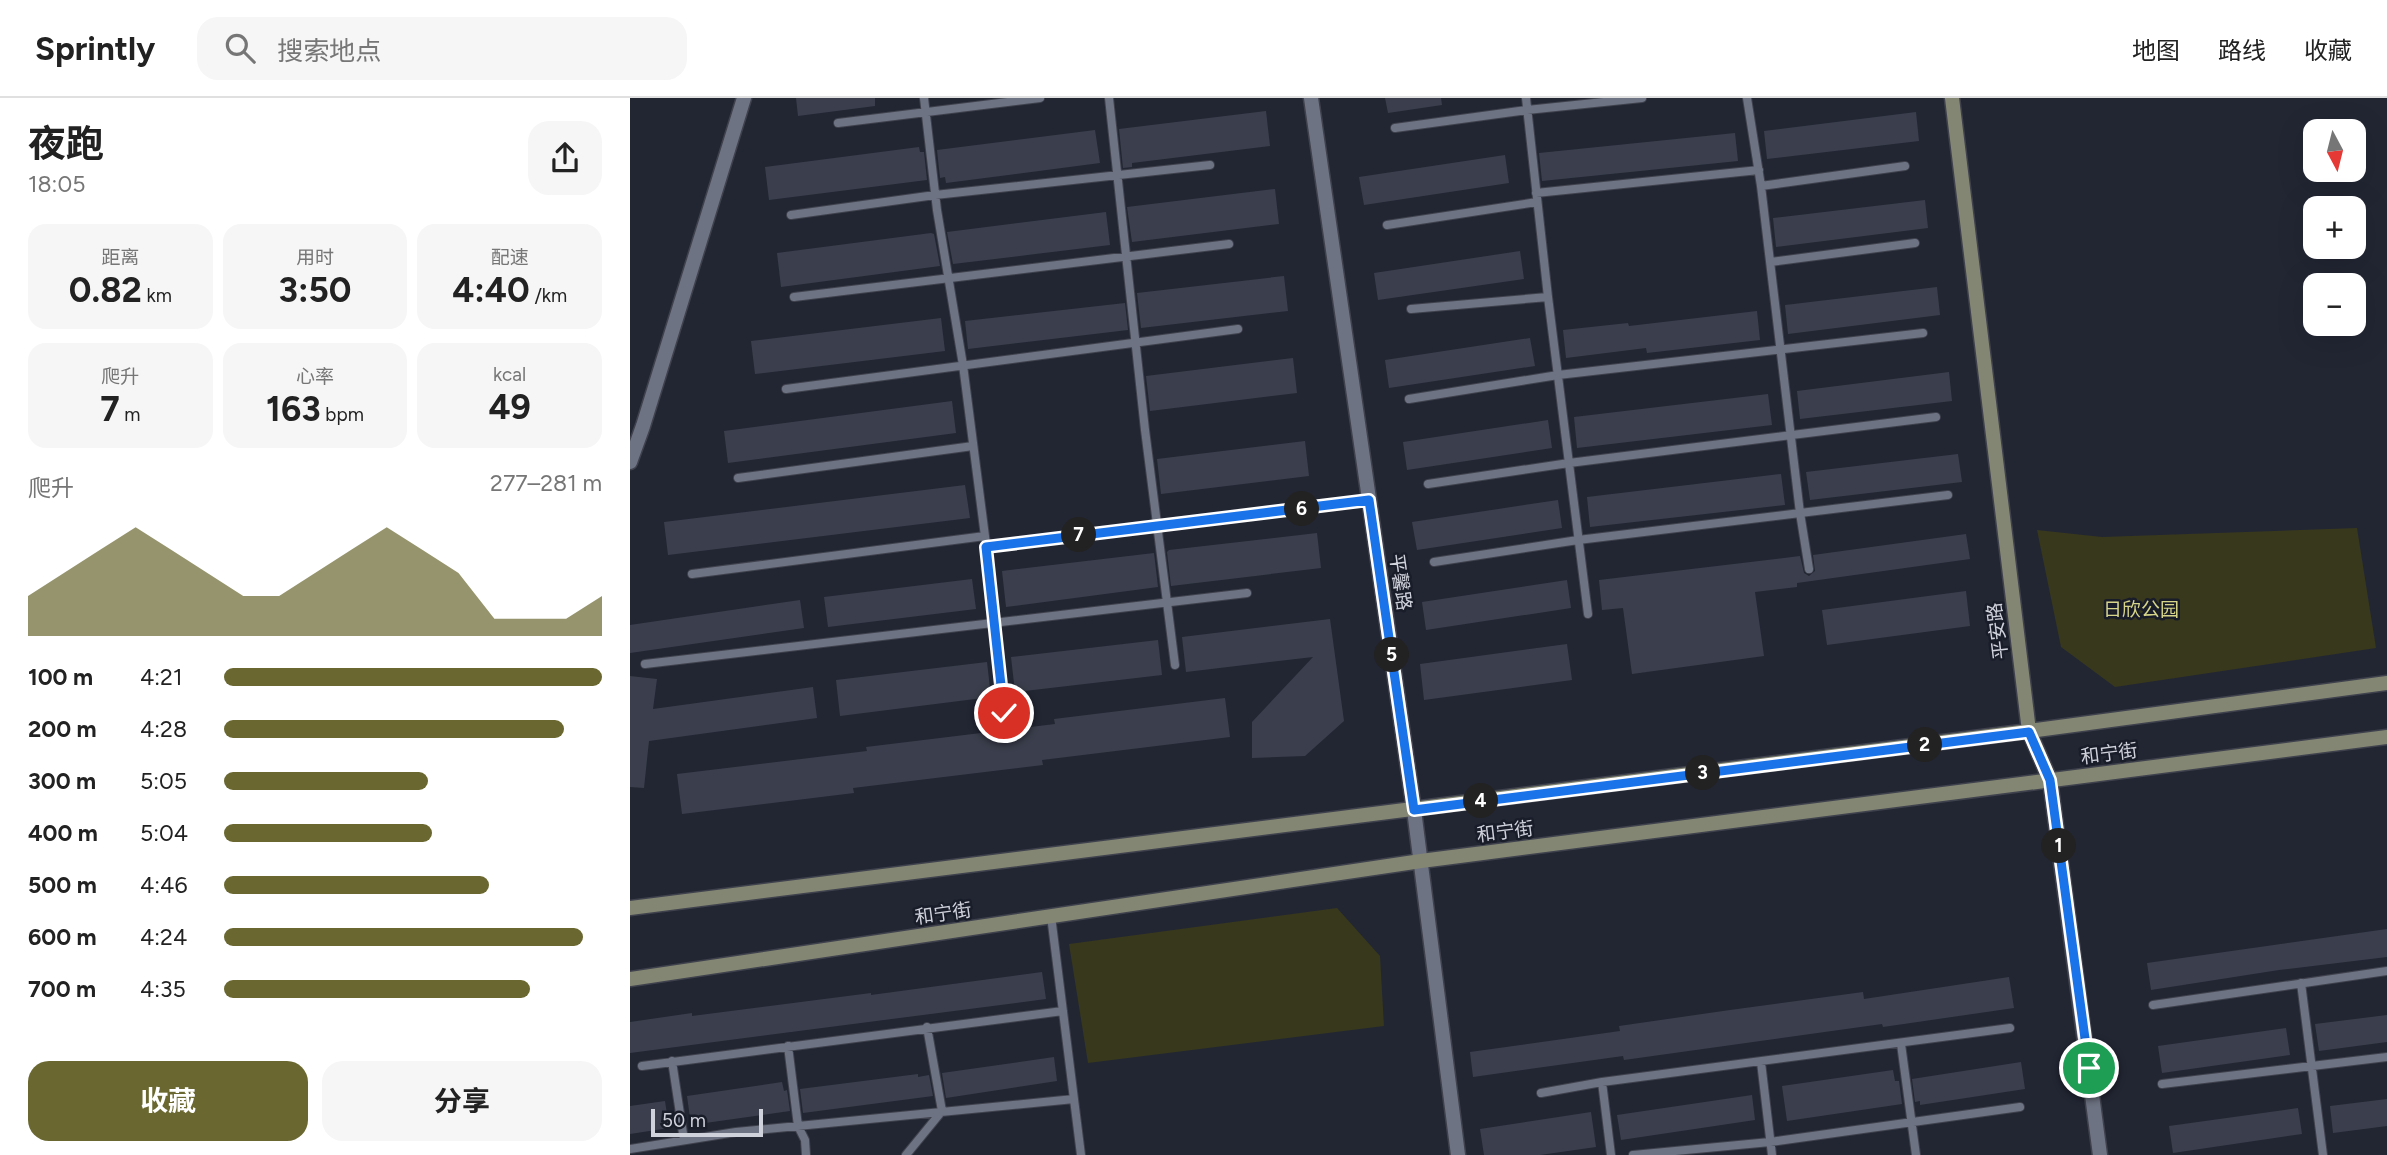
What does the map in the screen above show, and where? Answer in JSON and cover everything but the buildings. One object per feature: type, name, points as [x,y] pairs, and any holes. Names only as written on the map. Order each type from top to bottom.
[{"type":"main road","name":"平安路","points":[[1952,98],[2029,732],[2050,780]]},
{"type":"main road","name":"和宁街","points":[[630,908],[2029,732],[2387,682]]},
{"type":"main road","name":"和宁街","points":[[630,979],[1420,861],[2387,737]]},
{"type":"street","points":[[630,462],[744,98]]},
{"type":"street","name":"平馨路","points":[[1311,98],[1414,810],[1458,1155]]},
{"type":"street","name":"平安路","points":[[2050,780],[2099,1155]]},
{"type":"lane","points":[[924,98],[935,195],[963,365],[996,622],[1004,713]]},
{"type":"lane","points":[[838,123],[1040,98]]},
{"type":"lane","points":[[1109,98],[1125,257],[1175,665]]},
{"type":"lane","points":[[1526,98],[1588,614]]},
{"type":"lane","points":[[1395,128],[1642,98]]},
{"type":"lane","points":[[1747,98],[1759,170],[1809,569]]},
{"type":"lane","points":[[791,215],[935,195],[1210,166]]},
{"type":"lane","points":[[1761,186],[1905,166]]},
{"type":"lane","points":[[1387,225],[1537,198],[1759,170]]},
{"type":"lane","points":[[1771,262],[1915,243]]},
{"type":"lane","points":[[794,297],[1229,244]]},
{"type":"lane","points":[[1411,309],[1548,298]]},
{"type":"lane","points":[[786,389],[1238,329]]},
{"type":"lane","points":[[1409,399],[1558,375],[1923,333]]},
{"type":"lane","points":[[1428,484],[1569,463],[1936,417]]},
{"type":"lane","points":[[738,478],[973,446]]},
{"type":"lane","points":[[1434,562],[1578,540],[1948,495]]},
{"type":"lane","points":[[986,547],[1369,500]]},
{"type":"lane","points":[[692,574],[985,536]]},
{"type":"lane","points":[[645,664],[1247,593]]},
{"type":"lane","points":[[1051,916],[1081,1155]]},
{"type":"lane","points":[[2153,1004],[2387,971]]},
{"type":"lane","points":[[2301,983],[2323,1155]]},
{"type":"lane","points":[[642,1066],[1063,1011]]},
{"type":"lane","points":[[906,1155],[942,1111],[927,1027]]},
{"type":"lane","points":[[1541,1093],[2010,1028]]},
{"type":"lane","points":[[1901,1044],[1916,1155]]},
{"type":"lane","points":[[788,1046],[798,1126],[805,1140],[806,1155]]},
{"type":"lane","points":[[2162,1084],[2387,1057]]},
{"type":"lane","points":[[673,1061],[684,1140]]},
{"type":"lane","points":[[1761,1062],[1772,1155]]},
{"type":"lane","points":[[1602,1083],[1611,1155]]},
{"type":"lane","points":[[630,1149],[798,1126],[1074,1099]]},
{"type":"lane","points":[[1633,1155],[1770,1142],[2020,1107]]},
{"type":"lane","points":[[660,1144],[661,1155]]},
{"type":"lane","points":[[916,1144],[917,1155]]},
{"type":"green space","name":"日欣公园","points":[[2357,528],[2376,648],[2115,687],[2061,647],[2037,530],[2102,537]]},
{"type":"green space","points":[[1337,908],[1380,956],[1384,1026],[1088,1063],[1069,944]]},
{"type":"route","points":[[1004,713],[986,547],[1369,500],[1414,810],[2029,732],[2050,780],[2089,1068]]}]
